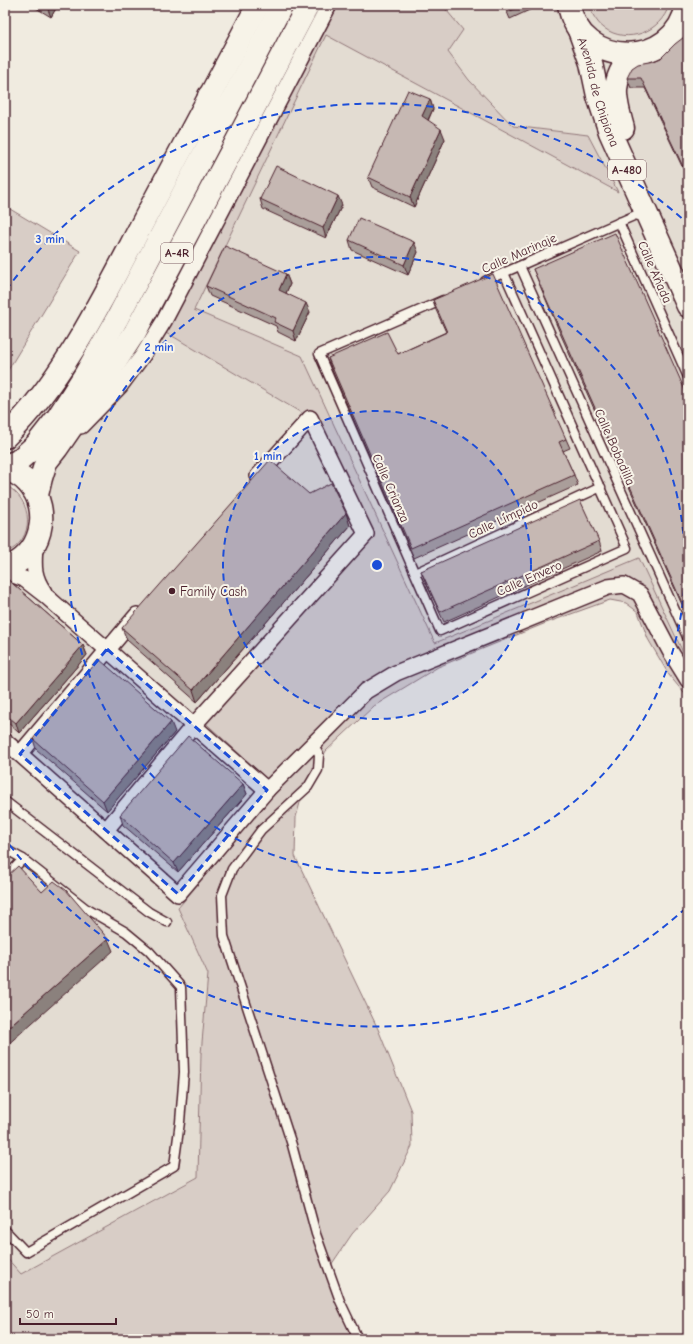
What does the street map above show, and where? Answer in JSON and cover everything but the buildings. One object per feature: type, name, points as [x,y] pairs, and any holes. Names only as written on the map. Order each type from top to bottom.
[{"type":"main road","points":[[5,437],[39,401],[66,362],[96,311],[258,5]]},
{"type":"main road","name":"A-4R","points":[[5,467],[18,461],[36,445],[58,417],[85,375],[118,317],[282,5]]},
{"type":"main road","name":"A-4R","points":[[37,495],[46,462],[99,387],[134,332],[308,5]]},
{"type":"main road","points":[[569,5],[570,13],[579,30],[590,41],[603,49],[618,54],[633,54],[647,51],[660,45],[680,31],[680,25],[686,12],[687,5]]},
{"type":"main road","name":"Avenida de Chipiona","points":[[579,30],[591,63],[598,96],[610,132],[688,306]]},
{"type":"main road","name":"Avenida de Chipiona","points":[[633,54],[624,64],[616,81],[615,101],[623,128],[688,270]]},
{"type":"main road","points":[[209,96],[214,135]]},
{"type":"main road","points":[[5,467],[17,473],[29,483],[37,495],[42,509],[42,526],[35,545],[25,557],[5,568]]},
{"type":"street","points":[[57,448],[120,386],[146,349],[167,314],[329,5]]},
{"type":"street","points":[[106,830],[193,726],[366,534],[310,418],[249,486]]},
{"type":"street","points":[[35,545],[34,571],[37,583],[46,596]]},
{"type":"street","points":[[5,572],[24,578],[46,596],[267,790]]},
{"type":"street","points":[[5,741],[178,894],[267,790],[366,691],[396,673],[608,587],[624,585],[640,594],[670,651],[688,680]]},
{"type":"street","points":[[20,754],[147,603]]},
{"type":"lane","name":"Calle Marinaje","points":[[476,285],[645,210]]},
{"type":"lane","name":"Calle Añada","points":[[619,222],[688,377]]},
{"type":"lane","name":"Calle Bobadilla","points":[[520,266],[688,639]]},
{"type":"lane","points":[[504,273],[601,487]]},
{"type":"lane","name":"Calle Crianza","points":[[440,631],[319,354],[448,298]]},
{"type":"lane","name":"Calle Envero","points":[[440,631],[627,548],[601,487]]},
{"type":"lane","name":"Calle Límpido","points":[[415,573],[601,487]]},
{"type":"lane","points":[[313,744],[319,755],[318,770],[308,787],[261,830],[232,869],[222,895],[224,936],[292,1145],[316,1234],[340,1301],[358,1339]]},
{"type":"lane","points":[[5,801],[149,912],[167,922]]},
{"type":"lane","points":[[5,849],[23,859],[88,910],[126,932],[149,951],[181,987],[184,1072],[174,1166],[26,1252],[5,1230]]},
{"type":"lane","points":[[5,878],[23,859]]},
{"type":"highlighted area","points":[[107,649],[267,790],[178,894],[20,754]]},
{"type":"shaded area","points":[[316,5],[442,5],[463,30],[448,52],[469,80],[513,126],[588,135],[618,192],[326,35],[194,310],[302,356],[435,643],[639,558],[688,663],[688,698],[669,675],[648,639],[638,612],[626,603],[610,600],[546,623],[438,667],[374,706],[326,751],[303,792],[296,817],[295,856],[378,1029],[411,1111],[412,1146],[390,1191],[352,1234],[327,1271],[354,1339],[5,1339],[5,1256],[21,1274],[198,1177],[201,1054],[208,974],[178,908],[278,789],[200,718],[366,534],[310,418],[174,337],[148,325]]},
{"type":"shaded area","points":[[442,5],[688,5],[688,661],[639,559],[435,643],[302,356],[194,310],[326,34],[617,192],[588,135],[513,126],[469,80],[448,52],[463,30]]},
{"type":"shaded area","points":[[588,5],[669,5],[659,22],[651,29],[633,35],[623,35],[613,33],[601,26],[594,17]]},
{"type":"shaded area","points":[[5,206],[80,251],[5,375]]},
{"type":"shaded area","points":[[148,325],[174,337],[310,418],[366,534],[201,718],[278,789],[178,908],[208,974],[201,1054],[198,1177],[21,1274],[5,1256],[5,571],[23,568],[45,582],[39,561],[52,478]]},
{"type":"shaded area","points":[[5,485],[15,491],[22,500],[28,520],[22,539],[15,547],[5,553]]},
{"type":"place","name":"Family Cash","points":[[172,591]]}]
